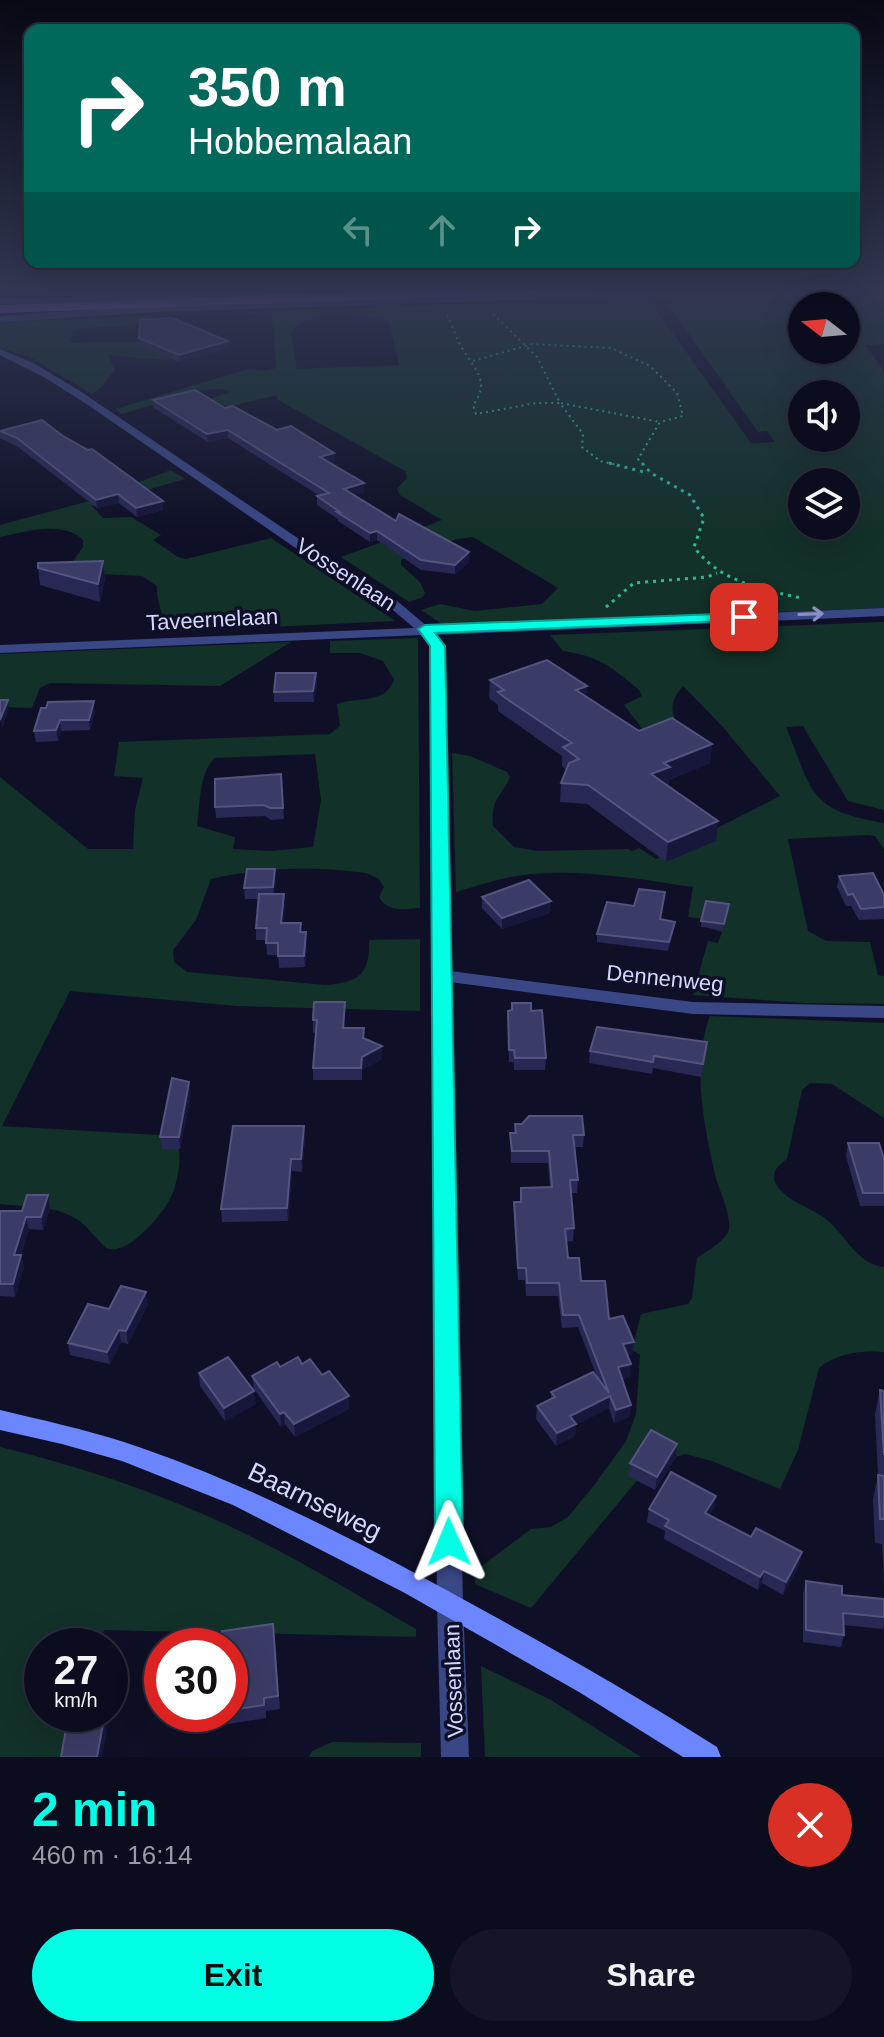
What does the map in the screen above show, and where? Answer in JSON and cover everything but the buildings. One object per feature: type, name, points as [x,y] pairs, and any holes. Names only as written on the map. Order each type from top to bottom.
[{"type":"street","name":"Vossenlaan","points":[[40,370],[425,629],[437,646],[450,1605],[455,1757]]},
{"type":"street","name":"Taveernelaan","points":[[0,649],[884,612]]},
{"type":"street","name":"Dennenweg","points":[[442,975],[693,1008],[884,1012]]},
{"type":"street","name":"Baarnseweg","points":[[0,1420],[28,1425],[175,1469],[306,1526],[634,1708],[707,1757]]},
{"type":"path","points":[[477,370],[483,381],[481,396],[473,405],[476,414],[536,403],[560,403],[660,422],[683,416],[677,393],[654,370]]},
{"type":"path","points":[[543,370],[560,403],[583,434],[582,447],[600,461],[651,473],[690,495],[704,518],[694,547],[701,559],[717,573],[805,599],[833,613]]},
{"type":"path","points":[[651,473],[638,459],[660,422]]},
{"type":"path","points":[[596,623],[604,610],[634,583],[707,577],[717,573]]},
{"type":"green space","points":[[52,370],[115,370],[103,386],[92,394]]},
{"type":"green space","points":[[245,370],[699,370],[751,443],[775,442],[767,431],[758,432],[714,370],[884,371],[884,608],[442,624],[421,610],[440,604],[475,611],[542,604],[558,588],[473,537],[457,539],[401,560],[401,565],[420,582],[425,593],[423,597],[409,602],[341,557],[442,520],[400,495],[397,489],[407,478],[405,471],[278,400],[277,395],[227,407],[210,399],[230,392],[203,390],[122,414],[115,409]]},
{"type":"green space","points":[[171,470],[185,479],[92,506],[103,518],[131,517],[161,535],[153,540],[186,559],[271,538],[395,621],[164,632],[157,586],[142,576],[103,574],[72,562],[83,547],[83,540],[74,534],[65,530],[43,529],[0,537],[0,525],[89,501]]},
{"type":"green space","points":[[884,622],[884,810],[848,801],[803,726],[786,727],[802,768],[817,795],[840,812],[884,823],[884,849],[875,836],[868,835],[788,839],[808,931],[826,941],[870,942],[878,975],[884,976],[884,1004],[805,1003],[693,995],[708,941],[718,943],[722,932],[711,929],[713,920],[688,917],[693,887],[605,875],[561,873],[509,877],[456,892],[452,753],[470,756],[507,772],[510,777],[495,804],[493,826],[514,847],[538,851],[632,851],[639,848],[656,859],[780,796],[722,726],[683,686],[672,706],[680,726],[647,735],[624,705],[642,696],[639,690],[604,664],[563,651],[550,635]]},
{"type":"green space","points":[[418,638],[420,908],[387,906],[379,897],[384,887],[379,879],[366,873],[288,869],[211,879],[196,920],[173,950],[174,962],[187,972],[325,985],[346,982],[360,974],[367,961],[369,940],[420,939],[420,1011],[237,1006],[70,991],[2,1126],[175,1136],[180,1155],[174,1190],[148,1228],[128,1245],[118,1249],[106,1247],[82,1223],[69,1215],[0,1204],[0,777],[88,849],[133,849],[135,810],[143,778],[114,776],[119,742],[330,734],[340,726],[337,704],[378,696],[390,688],[394,680],[383,661],[360,653],[330,653],[330,641]],"holes":[[[315,754],[321,800],[313,847],[271,851],[233,849],[235,837],[197,826],[203,780],[215,758]]]},
{"type":"green space","points":[[291,642],[220,686],[50,683],[40,688],[32,708],[0,707],[0,654]]},
{"type":"green space","points":[[710,1016],[884,1023],[884,1118],[832,1084],[810,1083],[802,1090],[787,1159],[774,1176],[780,1190],[792,1200],[827,1220],[867,1261],[884,1267],[884,1352],[850,1354],[819,1368],[798,1450],[780,1489],[712,1461],[685,1454],[650,1465],[531,1608],[475,1584],[475,1571],[531,1529],[551,1527],[568,1517],[595,1484],[626,1441],[636,1414],[640,1355],[632,1350],[641,1314],[688,1304],[692,1298],[697,1258],[720,1242],[729,1229],[727,1209],[711,1156],[701,1095],[701,1054]]},
{"type":"green space","points":[[0,1447],[126,1484],[217,1520],[289,1556],[416,1629],[416,1637],[248,1633],[248,1628],[144,1628],[144,1631],[128,1631],[128,1628],[24,1628],[24,1732],[86,1732],[81,1757],[0,1757]]},
{"type":"green space","points":[[481,1666],[551,1700],[641,1757],[485,1757]]},
{"type":"green space","points":[[332,1742],[421,1743],[421,1757],[309,1757],[312,1751]]},
{"type":"route","points":[[449,1542],[437,646],[425,629],[744,617]]}]
